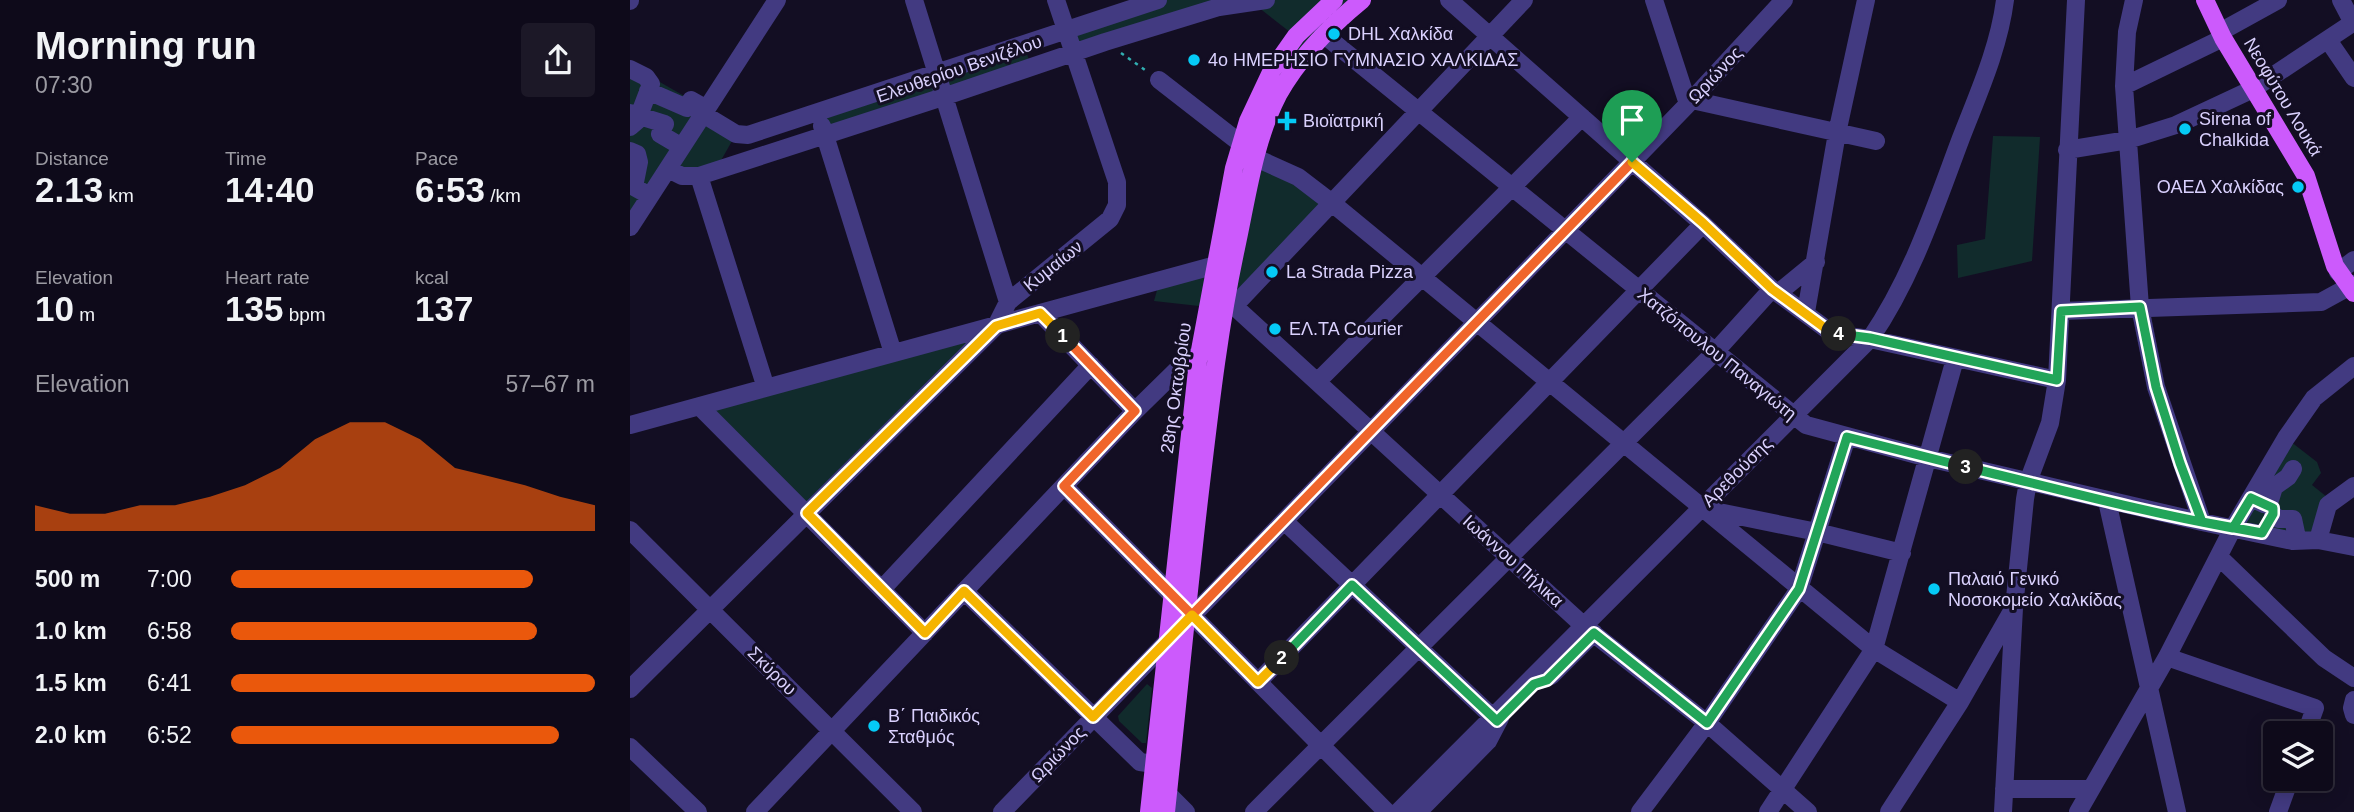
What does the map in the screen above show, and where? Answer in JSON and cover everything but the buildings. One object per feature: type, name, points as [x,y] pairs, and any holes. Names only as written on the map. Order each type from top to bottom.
[{"type":"main road","points":[[1323,34],[1362,0]]},
{"type":"main road","name":"Νεοφύτου Λουκά","points":[[2205,0],[2221,35],[2306,176],[2338,272],[2352,289]]},
{"type":"main road","name":"28ης Οκτωβρίου","points":[[1149,812],[1198,357],[1240,143],[1260,91],[1284,51],[1331,1]]},
{"type":"main road","name":"28ης Οκτωβρίου","points":[[1167,803],[1215,363],[1229,306],[1256,158],[1277,98],[1299,63],[1323,34]]},
{"type":"street","points":[[630,227],[777,0]]},
{"type":"street","points":[[914,0],[1008,302]]},
{"type":"street","name":"Κυμαίων","points":[[630,689],[996,326],[1008,302],[1105,224],[1117,205],[1115,172],[1056,0]]},
{"type":"street","points":[[648,91],[687,108],[691,100],[736,134],[745,135],[1158,0]]},
{"type":"street","name":"Ελευθερίου Βενιζέλου","points":[[699,176],[1105,41],[1219,7],[1266,0]]},
{"type":"street","points":[[1450,0],[1703,223],[1775,291],[1833,334],[1870,338],[2057,380]]},
{"type":"street","points":[[1229,306],[1332,203],[1524,0]]},
{"type":"street","points":[[1654,0],[1690,102],[1876,141]]},
{"type":"street","name":"Ωριώνος","points":[[1002,812],[1188,616],[1284,521],[1690,102],[1784,0]]},
{"type":"street","points":[[1806,312],[1837,133],[1866,0]]},
{"type":"street","name":"Αρεθούσης","points":[[1398,812],[1589,629],[1700,508],[1870,338],[1889,310],[1917,252],[1993,53],[2006,0]]},
{"type":"street","points":[[2003,812],[2014,608],[2028,482],[2050,423],[2057,380],[2076,0]]},
{"type":"street","points":[[2134,0],[2127,32],[2124,86],[2140,307],[2156,387],[2202,522]]},
{"type":"street","points":[[2124,86],[2221,35],[2278,0]]},
{"type":"street","points":[[2067,150],[2128,140],[2176,124],[2253,89],[2354,22],[2341,0]]},
{"type":"street","name":"Χατζόπουλου Παναγιώτη","points":[[1323,34],[1806,425],[1928,458],[2107,501],[2293,541],[2318,540],[2354,547]]},
{"type":"street","points":[[2328,40],[2354,78]]},
{"type":"street","points":[[630,69],[650,81],[648,91],[633,119],[665,124],[660,134],[682,147]]},
{"type":"street","points":[[1159,80],[1240,143]]},
{"type":"street","points":[[817,112],[893,354]]},
{"type":"street","points":[[1317,382],[1582,117]]},
{"type":"street","points":[[630,151],[637,154],[639,162],[634,187],[650,196]]},
{"type":"street","points":[[1256,158],[1298,177],[1332,203],[1874,649],[1960,702]]},
{"type":"street","points":[[668,169],[682,176],[699,176],[766,388]]},
{"type":"street","points":[[1258,682],[1703,223]]},
{"type":"street","points":[[2338,272],[2354,260]]},
{"type":"street","points":[[1254,812],[1775,291],[1816,262]]},
{"type":"street","points":[[630,425],[1216,265]]},
{"type":"street","points":[[2061,311],[2321,302],[2352,289]]},
{"type":"street","name":"Ιωάννου Πήλικα","points":[[1229,306],[1317,382],[1589,629],[1707,723],[1808,812]]},
{"type":"street","points":[[1040,313],[1135,411]]},
{"type":"street","points":[[755,812],[1135,411],[1185,361],[1198,357]]},
{"type":"street","points":[[1768,812],[1874,649],[1955,359]]},
{"type":"street","points":[[882,589],[1091,365]]},
{"type":"street","points":[[2262,533],[2267,498],[2286,438],[2314,398],[2354,366]]},
{"type":"street","points":[[699,406],[925,633]]},
{"type":"street","points":[[1640,812],[1707,723],[1799,589],[1847,437]]},
{"type":"street","points":[[2078,812],[2167,657],[2233,528],[2267,498],[2293,469]]},
{"type":"street","points":[[1064,486],[1173,596],[1188,616],[1387,812]]},
{"type":"street","points":[[2318,540],[2328,505],[2354,486]]},
{"type":"street","points":[[2267,498],[2278,519],[2293,519],[2296,533],[2293,541]]},
{"type":"street","points":[[2107,501],[2177,812]]},
{"type":"street","points":[[1700,508],[1902,553]]},
{"type":"street","points":[[1284,521],[1495,718]]},
{"type":"street","name":"Σκύρου","points":[[630,530],[914,812]]},
{"type":"street","points":[[2219,557],[2323,658],[2354,678]]},
{"type":"street","points":[[964,591],[1140,762],[1154,764]]},
{"type":"street","points":[[1889,812],[1960,702],[2014,608]]},
{"type":"street","points":[[2167,657],[2315,708],[2310,721]]},
{"type":"street","points":[[2354,701],[2354,715]]},
{"type":"street","name":"Αρεθούσης","points":[[1418,812],[1488,741],[1495,718]]},
{"type":"street","points":[[630,747],[698,812]]},
{"type":"street","points":[[2004,789],[2089,789]]},
{"type":"street","points":[[2278,812],[2286,791]]},
{"type":"street","points":[[1167,803],[1186,812]]},
{"type":"path","points":[[1105,41],[1159,80]]},
{"type":"green space","points":[[1158,0],[1362,0],[1311,48],[1257,158],[1332,203],[1234,306],[1208,307],[1154,301],[1158,287],[1216,265],[1234,168],[1295,36],[1254,1],[1073,52],[1066,30]]},
{"type":"green space","points":[[1024,44],[1031,67],[825,136],[817,112]]},
{"type":"green space","points":[[630,65],[707,109],[736,134],[715,171],[667,169],[630,227]]},
{"type":"green space","points":[[1993,136],[2040,137],[2032,261],[1958,278],[1957,245],[1985,239]]},
{"type":"green space","points":[[996,326],[807,513],[699,406]]},
{"type":"green space","points":[[2286,438],[2317,462],[2321,473],[2312,485],[2332,501],[2318,540],[2233,528]]},
{"type":"green space","points":[[1147,684],[1152,688],[1146,743],[1142,743],[1119,721],[1118,716]]},
{"type":"place","name":"DHL Χαλκίδα","points":[[1334,34]]},
{"type":"place","name":"4ο ΗΜΕΡΗΣΙΟ ΓΥΜΝΑΣΙΟ ΧΑΛΚΙΔΑΣ","points":[[1194,60]]},
{"type":"place","name":"Βιοϊατρική","points":[[1287,121]]},
{"type":"place","name":"Sirena of Chalkida","points":[[2185,129]]},
{"type":"place","name":"ΟΑΕΔ Χαλκίδας","points":[[2298,187]]},
{"type":"place","name":"La Strada Pizza","points":[[1272,272]]},
{"type":"place","name":"ΕΛ.ΤΑ Courier","points":[[1275,329]]},
{"type":"place","name":"Παλαιό Γενικό Νοσοκομείο Χαλκίδας","points":[[1934,589]]},
{"type":"place","name":"Β΄ Παιδικός Σταθμός","points":[[874,726]]},
{"type":"route","points":[[1632,162],[1192,615],[1064,486],[1135,411],[1040,313],[996,326],[807,513],[925,633],[964,591],[1093,717],[1192,615],[1258,682],[1352,585],[1497,721],[1534,684],[1547,680],[1594,633],[1707,723],[1799,589],[1847,437],[2107,501],[2202,522],[2233,528],[2251,498],[2273,508],[2273,514],[2262,533],[2202,522],[2156,387],[2140,307],[2061,311],[2057,380],[1870,338],[1833,334],[1772,289],[1703,223],[1632,162]]}]
